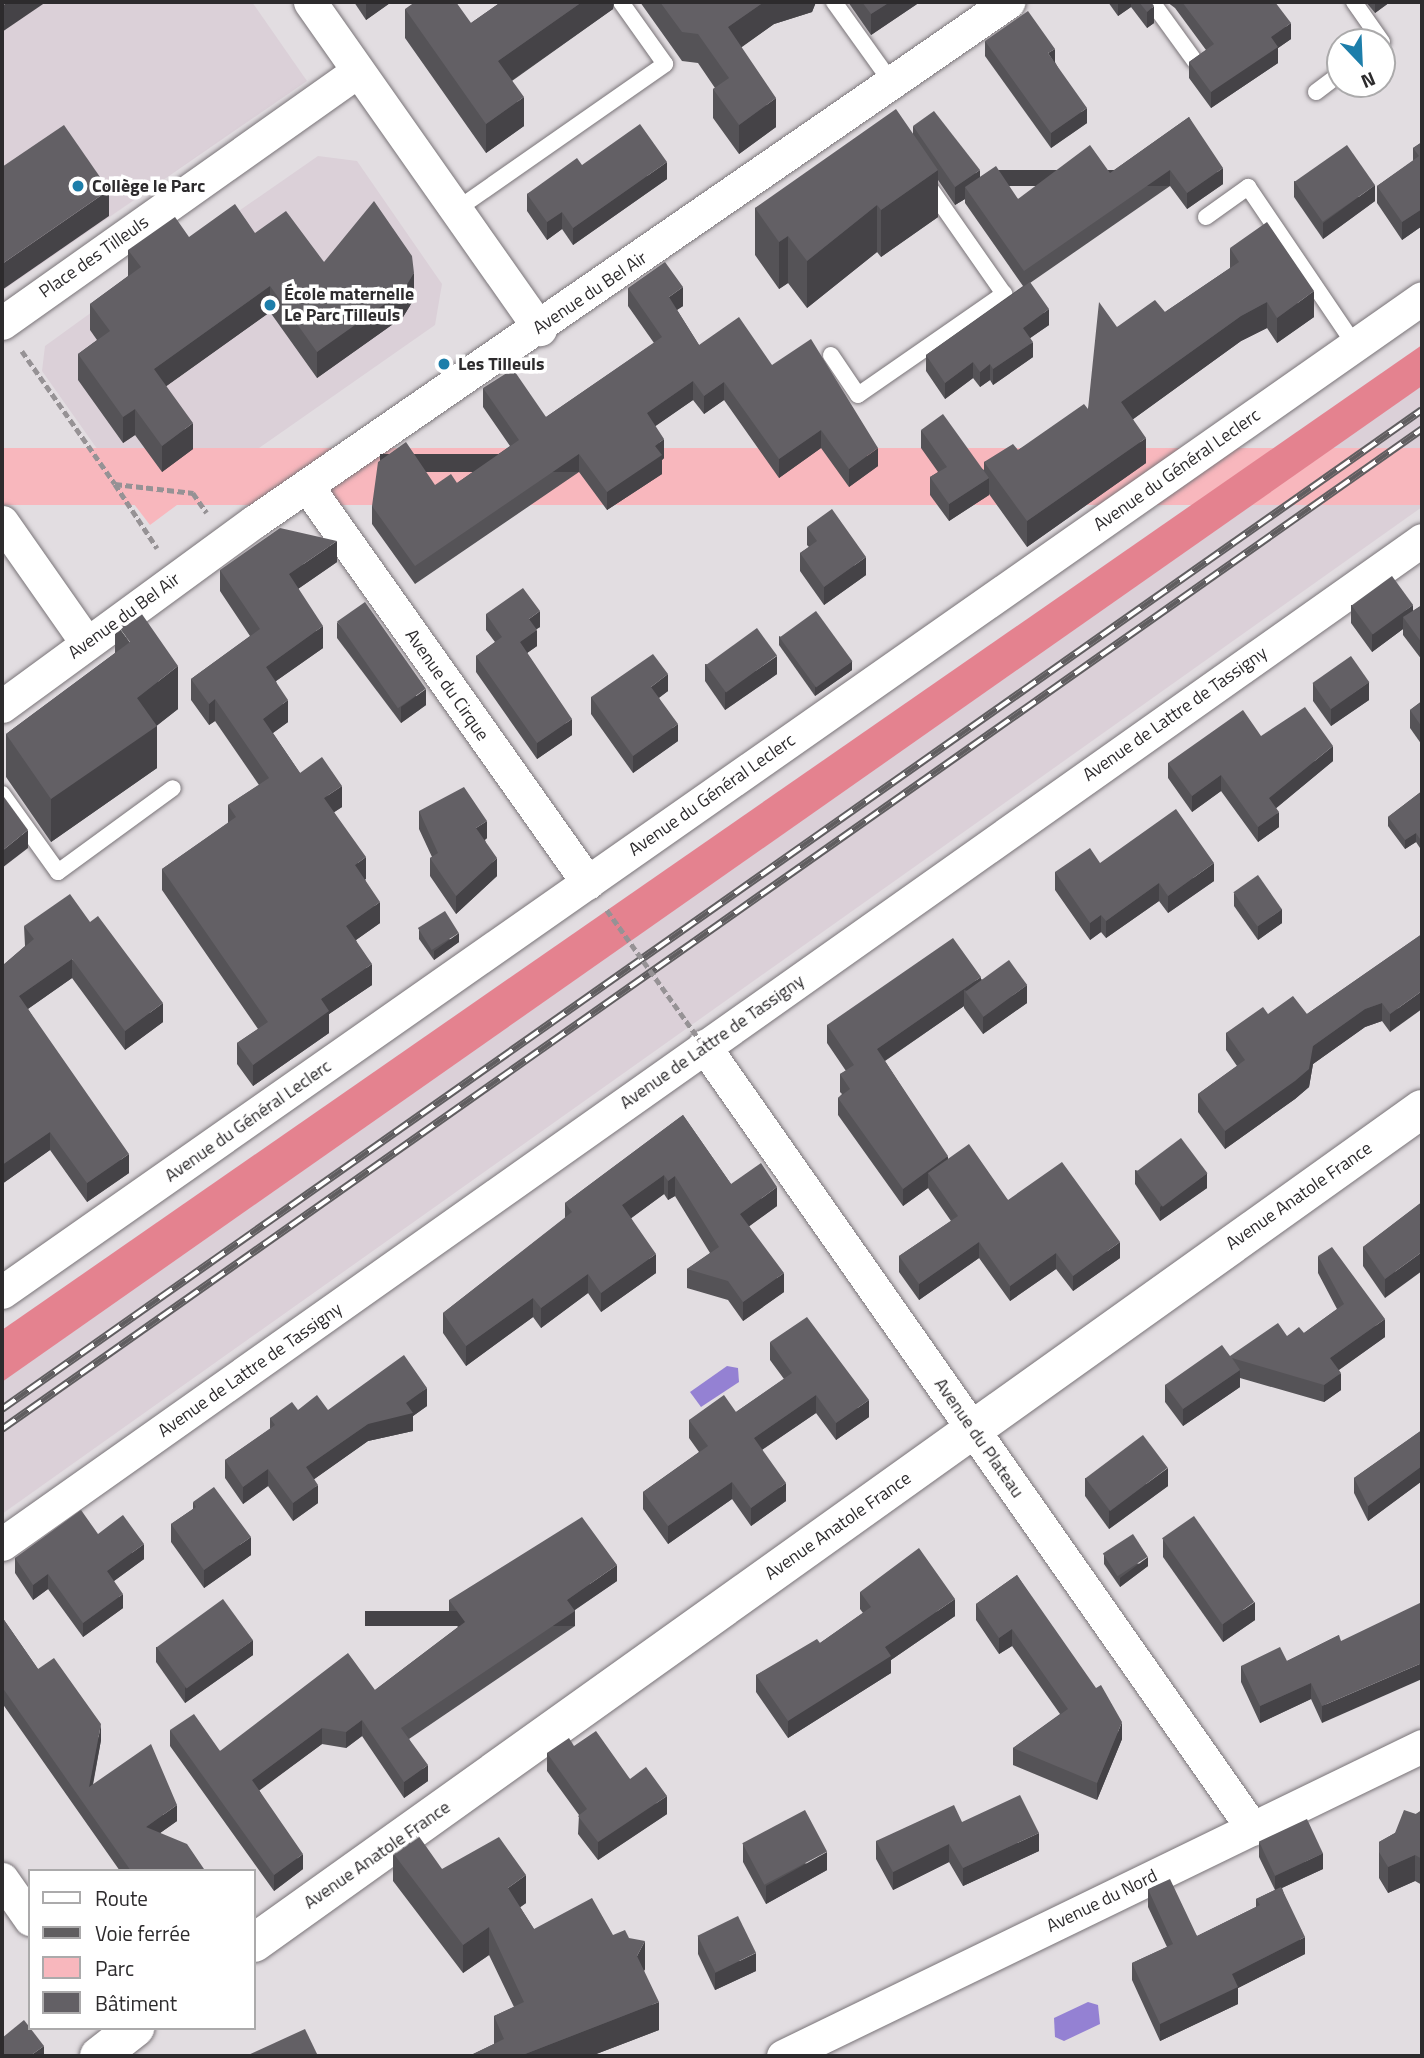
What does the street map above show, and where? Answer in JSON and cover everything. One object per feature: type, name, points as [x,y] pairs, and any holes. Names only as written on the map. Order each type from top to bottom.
[{"type":"street","points":[[310,2],[540,329]]},
{"type":"street","name":"Avenue du Bel Air","points":[[2,706],[86,642],[307,486],[879,97],[1008,2]]},
{"type":"street","name":"Place des Tilleuls","points":[[2,323],[358,71]]},
{"type":"street","name":"Avenue du Général Leclerc","points":[[2,1292],[1422,298]]},
{"type":"street","name":"Avenue du Cirque","points":[[307,486],[587,883]]},
{"type":"street","points":[[2,522],[86,642]]},
{"type":"street","name":"Avenue de Lattre de Tassigny","points":[[2,1544],[1422,540]]},
{"type":"street","name":"Avenue du Plateau","points":[[704,1046],[1253,1829]]},
{"type":"street","name":"Avenue Anatole France","points":[[256,1942],[1422,1109]]},
{"type":"street","name":"Avenue du Nord","points":[[783,2056],[1422,1746]]},
{"type":"street","points":[[2,1879],[28,1916]]},
{"type":"lane","points":[[456,210],[666,64],[621,2]]},
{"type":"lane","points":[[834,2],[879,97]]},
{"type":"lane","points":[[1153,2],[1194,60]]},
{"type":"lane","points":[[1354,2],[1372,28]]},
{"type":"lane","points":[[1316,92],[1326,84]]},
{"type":"lane","points":[[831,355],[858,395],[1003,294],[916,168]]},
{"type":"lane","points":[[1206,217],[1248,187],[1355,345]]},
{"type":"lane","points":[[2,794],[58,872],[173,788]]},
{"type":"path","points":[[2,323],[157,548]]},
{"type":"path","points":[[114,484],[193,493],[207,513]]},
{"type":"path","points":[[607,910],[704,1046]]},
{"type":"shaded area","name":"Collège le Parc","points":[[2,2],[252,2],[307,81],[2,291]]},
{"type":"shaded area","name":"École maternelle Le Parc Tilleuls","points":[[318,156],[357,161],[442,284],[435,325],[206,485],[117,477],[42,371],[45,346],[132,283],[128,276],[181,251]]},
{"type":"shaded area","points":[[1422,345],[1422,507],[2,1514],[2,1330]]},
{"type":"shaded area","points":[[1422,345],[1422,386],[2,1382],[2,1330]]},
{"type":"shaded area","points":[[727,1366],[738,1368],[739,1382],[701,1407],[690,1392]]},
{"type":"shaded area","points":[[1088,2002],[1098,2005],[1100,2024],[1064,2041],[1055,2037],[1054,2018]]},
{"type":"green space","points":[[2,448],[1422,448],[1422,505],[2,505]]},
{"type":"green space","points":[[127,495],[185,499],[150,525]]},
{"type":"building","points":[[415,2],[456,2],[471,23],[501,2],[582,2],[498,61],[524,97],[486,124],[405,9]]},
{"type":"building","points":[[660,2],[764,2],[728,27],[776,98],[739,125],[713,89],[729,78],[698,34],[682,32]]},
{"type":"building","points":[[862,2],[890,2],[871,14]]},
{"type":"building","points":[[1139,2],[1151,2],[1154,6],[1147,12]]},
{"type":"building","points":[[1182,2],[1275,2],[1291,23],[1271,37],[1278,47],[1211,92],[1189,62],[1214,44]]},
{"type":"building","points":[[1028,11],[1055,49],[1048,53],[1087,108],[1051,133],[985,41]]},
{"type":"building","points":[[896,109],[938,170],[881,210],[877,205],[807,261],[788,236],[779,242],[755,208]]},
{"type":"building","points":[[934,111],[980,170],[955,187],[913,126]]},
{"type":"building","points":[[1189,117],[1223,168],[1187,193],[1170,170],[1024,271],[965,187],[996,166],[1018,199],[1090,145],[1110,173]]},
{"type":"building","points":[[640,124],[667,162],[573,228],[562,212],[547,222],[527,194],[577,158],[582,165]]},
{"type":"building","points":[[64,125],[109,190],[2,264],[2,167]]},
{"type":"building","points":[[1422,142],[1422,209],[1402,222],[1377,186],[1419,156],[1413,148]]},
{"type":"building","points":[[1347,145],[1375,185],[1323,222],[1295,182]]},
{"type":"building","points":[[374,201],[412,256],[414,273],[403,291],[317,352],[270,286],[154,369],[193,423],[162,446],[135,409],[123,417],[78,354],[110,331],[90,304],[141,267],[128,250],[175,217],[189,237],[235,204],[255,233],[286,211],[324,262]]},
{"type":"building","points":[[1267,222],[1314,291],[1277,318],[1267,302],[1241,316],[1121,402],[1146,438],[1027,521],[984,462],[1013,444],[1018,450],[1084,404],[1088,409],[1099,302],[1117,327],[1155,300],[1165,312],[1239,262],[1230,248]]},
{"type":"building","points":[[665,262],[683,287],[669,297],[699,345],[739,317],[772,365],[811,339],[878,448],[849,469],[821,430],[779,459],[724,382],[704,396],[693,381],[647,413],[664,439],[655,446],[662,455],[607,492],[579,454],[415,566],[372,506],[378,462],[406,442],[435,485],[451,474],[457,483],[519,440],[483,388],[513,369],[546,417],[662,337],[628,288]]},
{"type":"building","points":[[1030,282],[1049,309],[1023,328],[1033,342],[993,369],[990,364],[980,372],[973,362],[945,383],[926,355]]},
{"type":"building","points":[[943,414],[989,478],[949,504],[930,477],[947,467],[921,430]]},
{"type":"building","points":[[832,509],[866,557],[824,587],[800,553],[817,541],[807,527]]},
{"type":"building","points":[[280,528],[337,541],[289,574],[323,626],[266,667],[288,700],[263,719],[300,773],[322,757],[342,786],[324,798],[366,857],[355,865],[380,902],[346,926],[372,964],[321,999],[329,1011],[253,1065],[237,1043],[268,1022],[162,869],[236,817],[228,805],[269,778],[215,699],[209,704],[191,679],[260,629],[220,570]]},
{"type":"building","points":[[1392,576],[1413,605],[1373,635],[1352,605]]},
{"type":"building","points":[[523,588],[540,611],[529,619],[537,630],[520,642],[572,719],[537,743],[476,656],[502,637],[486,614]]},
{"type":"building","points":[[365,602],[426,689],[398,708],[337,622]]},
{"type":"building","points":[[1422,605],[1422,643],[1403,617]]},
{"type":"building","points":[[137,607],[178,666],[137,698],[157,726],[51,799],[6,734],[130,642],[115,622]]},
{"type":"building","points":[[816,611],[852,661],[816,688],[780,637]]},
{"type":"building","points":[[757,628],[777,656],[726,693],[706,665]]},
{"type":"building","points":[[653,654],[668,674],[651,687],[678,724],[633,756],[591,697]]},
{"type":"building","points":[[1351,656],[1369,682],[1331,709],[1312,683]]},
{"type":"building","points":[[1422,701],[1422,727],[1410,710]]},
{"type":"building","points":[[1305,707],[1333,746],[1269,798],[1279,812],[1258,827],[1221,775],[1192,796],[1168,763],[1243,710],[1261,736]]},
{"type":"building","points":[[464,787],[487,821],[476,828],[497,858],[456,896],[430,858],[438,853],[419,811]]},
{"type":"building","points":[[1422,791],[1422,842],[1416,833],[1405,840],[1388,817]]},
{"type":"building","points":[[4,797],[28,830],[2,851],[2,798]]},
{"type":"building","points":[[1176,809],[1214,863],[1168,896],[1159,883],[1106,921],[1101,915],[1090,923],[1055,872],[1090,848],[1100,863]]},
{"type":"building","points":[[1258,875],[1282,909],[1258,927],[1233,892]]},
{"type":"building","points":[[70,894],[90,922],[98,916],[163,1003],[125,1031],[72,959],[19,996],[129,1154],[87,1183],[50,1132],[2,1165],[2,966],[34,939],[24,926]]},
{"type":"building","points":[[445,911],[459,933],[432,950],[418,928]]},
{"type":"building","points":[[1422,934],[1422,991],[1390,1014],[1382,1003],[1365,1009],[1313,1046],[1309,1069],[1225,1131],[1198,1094],[1245,1060],[1226,1033],[1263,1007],[1268,1014],[1293,996],[1307,1014]]},
{"type":"building","points":[[953,938],[981,977],[877,1049],[948,1156],[903,1189],[838,1098],[850,1089],[840,1074],[854,1065],[827,1025]]},
{"type":"building","points":[[1009,960],[1027,985],[984,1017],[965,992]]},
{"type":"building","points":[[683,1115],[731,1184],[761,1163],[777,1187],[740,1214],[784,1273],[743,1302],[728,1281],[687,1269],[719,1247],[675,1176],[668,1181],[664,1175],[622,1205],[656,1254],[601,1293],[588,1274],[541,1308],[533,1298],[466,1346],[443,1313],[572,1212],[565,1203]]},
{"type":"building","points":[[1181,1138],[1207,1173],[1163,1207],[1136,1172]]},
{"type":"building","points":[[969,1144],[1008,1200],[1062,1162],[1120,1242],[1073,1276],[1056,1253],[1010,1286],[979,1242],[919,1284],[899,1256],[958,1216],[928,1173]]},
{"type":"building","points":[[1422,1202],[1422,1252],[1385,1279],[1363,1247]]},
{"type":"building","points":[[1332,1247],[1385,1319],[1330,1358],[1341,1373],[1324,1385],[1232,1358],[1240,1370],[1183,1409],[1165,1385],[1222,1345],[1230,1356],[1278,1323],[1287,1336],[1299,1327],[1304,1333],[1344,1304],[1318,1256]]},
{"type":"building","points":[[807,1317],[869,1400],[836,1423],[816,1395],[754,1438],[786,1483],[751,1508],[732,1482],[668,1526],[643,1492],[708,1446],[689,1420],[724,1395],[736,1412],[792,1373],[770,1342]]},
{"type":"building","points":[[404,1355],[427,1388],[406,1403],[413,1413],[368,1424],[306,1467],[318,1485],[293,1503],[268,1469],[243,1487],[225,1460],[275,1425],[270,1418],[292,1402],[298,1410],[317,1395],[328,1410]]},
{"type":"building","points":[[1422,1430],[1422,1466],[1368,1506],[1354,1478]]},
{"type":"building","points":[[1143,1435],[1168,1468],[1110,1511],[1085,1478]]},
{"type":"building","points":[[214,1487],[251,1537],[204,1570],[171,1524],[196,1507],[193,1502]]},
{"type":"building","points":[[81,1510],[98,1534],[123,1515],[144,1544],[107,1571],[123,1594],[83,1623],[48,1574],[33,1585],[15,1558]]},
{"type":"building","points":[[1194,1516],[1254,1602],[1222,1624],[1162,1538]]},
{"type":"building","points":[[582,1517],[617,1565],[567,1600],[575,1611],[401,1728],[428,1765],[404,1782],[362,1720],[346,1732],[322,1728],[252,1780],[303,1854],[274,1875],[170,1730],[194,1714],[220,1751],[348,1653],[375,1690],[465,1622],[449,1600]]},
{"type":"building","points":[[1133,1534],[1148,1557],[1118,1576],[1103,1554]]},
{"type":"building","points":[[919,1548],[955,1599],[885,1647],[891,1656],[788,1721],[756,1675],[817,1639],[820,1643],[871,1607],[860,1592]]},
{"type":"building","points":[[1017,1575],[1096,1688],[1101,1685],[1122,1722],[1097,1783],[1013,1748],[1068,1709],[1012,1629],[999,1638],[976,1604]]},
{"type":"building","points":[[223,1599],[253,1640],[187,1688],[157,1647]]},
{"type":"building","points":[[1422,1602],[1422,1663],[1322,1706],[1311,1683],[1260,1706],[1241,1666],[1280,1647],[1287,1661],[1339,1635],[1341,1641]]},
{"type":"building","points":[[2,1617],[38,1669],[54,1658],[101,1724],[89,1787],[151,1744],[177,1805],[146,1827],[187,1844],[204,1869],[130,1869],[2,1687]]},
{"type":"building","points":[[596,1731],[630,1779],[646,1767],[667,1796],[598,1842],[578,1816],[587,1809],[547,1753],[569,1738],[574,1746]]},
{"type":"building","points":[[1020,1795],[1039,1833],[963,1868],[949,1844],[893,1872],[876,1841],[954,1805],[962,1822]]},
{"type":"building","points":[[805,1810],[827,1851],[764,1885],[742,1843]]},
{"type":"building","points":[[1404,1810],[1416,1814],[1422,1810],[1422,1859],[1415,1855],[1388,1867],[1379,1852],[1379,1842],[1395,1833]]},
{"type":"building","points":[[1307,1819],[1323,1853],[1275,1876],[1259,1841]]},
{"type":"building","points":[[418,1835],[442,1869],[499,1837],[526,1875],[508,1888],[534,1929],[592,1898],[613,1935],[625,1930],[629,1938],[645,1941],[637,1956],[659,2002],[520,2056],[469,2056],[504,2039],[494,2016],[524,2002],[489,1927],[463,1945],[393,1853]]},
{"type":"building","points":[[1170,1879],[1197,1936],[1260,1905],[1256,1899],[1281,1887],[1305,1937],[1232,1974],[1238,1987],[1160,2024],[1132,1963],[1173,1944],[1148,1889]]},
{"type":"building","points":[[738,1916],[756,1953],[716,1973],[698,1936]]},
{"type":"building","points":[[24,2020],[28,2030],[32,2030],[44,2046],[30,2056],[2,2056],[2,2038]]},
{"type":"building","points":[[305,2029],[318,2056],[246,2056]]},
{"type":"railway","points":[[2,1409],[1422,410]]},
{"type":"railway","points":[[2,1429],[1422,429]]},
{"type":"place","name":"Collège le Parc","points":[[78,186]]},
{"type":"place","name":"École maternelle Le Parc Tilleuls","points":[[270,305]]},
{"type":"place","name":"Les Tilleuls","points":[[444,364]]}]
